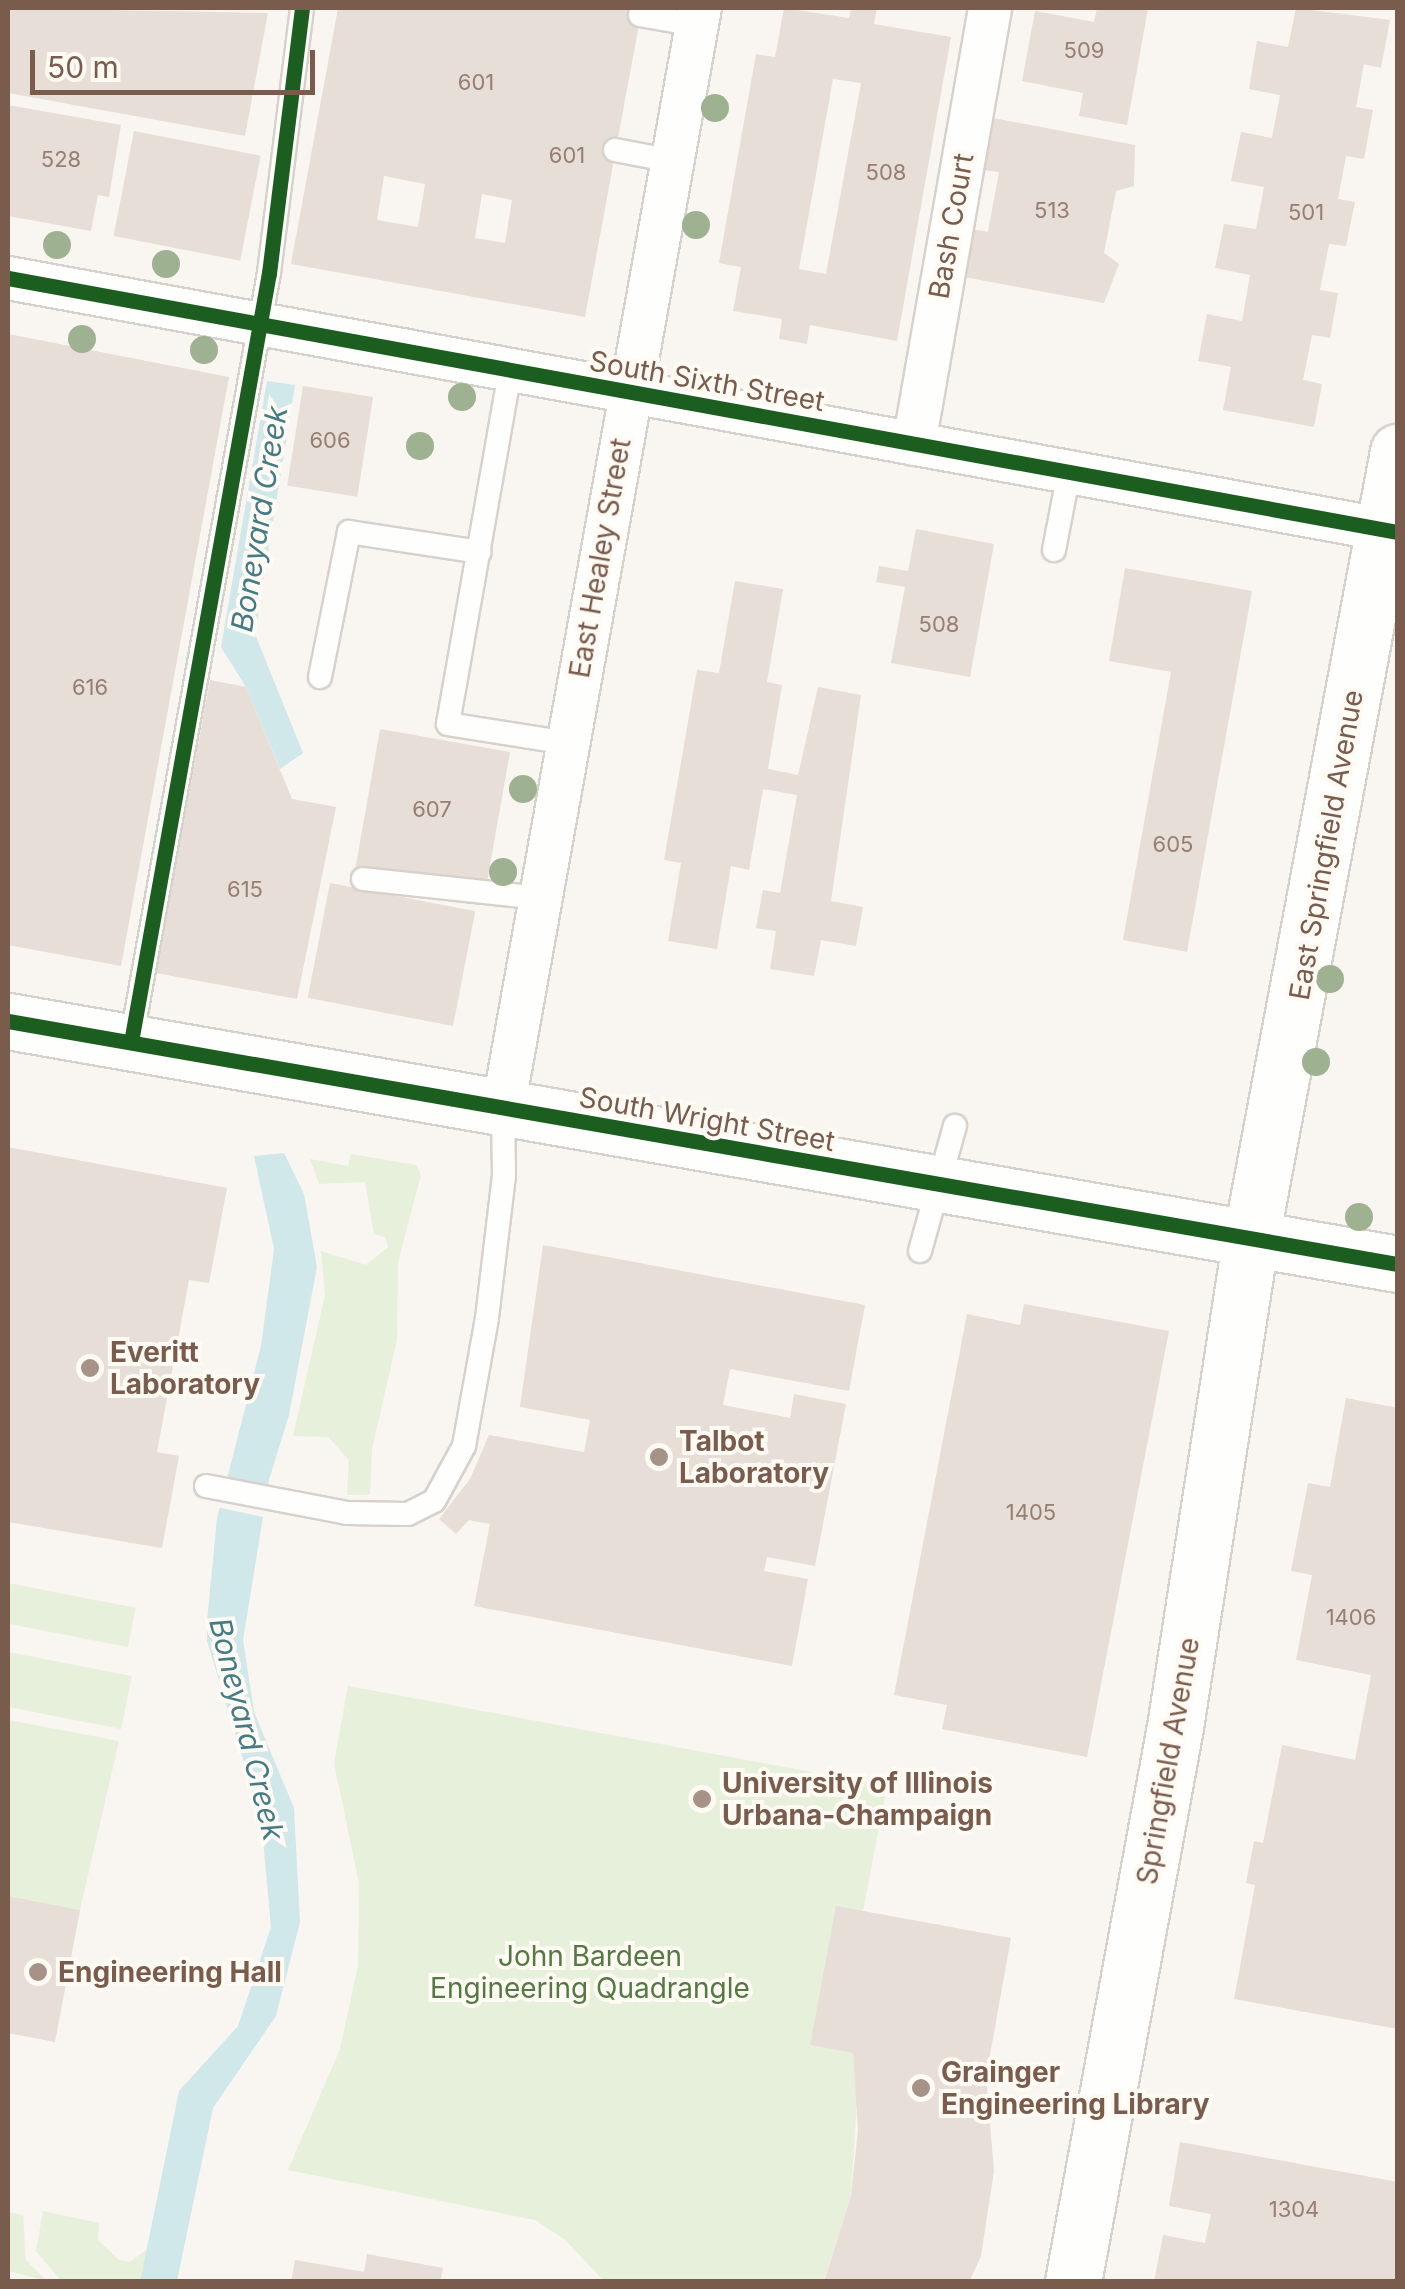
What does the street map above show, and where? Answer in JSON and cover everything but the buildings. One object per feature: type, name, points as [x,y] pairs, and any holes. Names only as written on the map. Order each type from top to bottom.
[{"type":"street","name":"Bash Court","points":[[914,444],[990,8]]},
{"type":"street","name":"East Healey Street","points":[[503,1108],[698,16]]},
{"type":"street","name":"South Sixth Street","points":[[8,278],[259,327],[1391,530]]},
{"type":"street","name":"East Springfield Avenue","points":[[1251,1238],[1391,530],[1398,452]]},
{"type":"street","name":"South Wright Street","points":[[8,1021],[1398,1264]]},
{"type":"street","name":"Springfield Avenue","points":[[1074,2282],[1175,1727],[1251,1238]]},
{"type":"lane","points":[[131,1042],[259,327],[302,8]]},
{"type":"lane","points":[[640,15],[698,16]]},
{"type":"lane","points":[[615,150],[672,162]]},
{"type":"lane","points":[[510,372],[448,724],[568,743]]},
{"type":"lane","points":[[1054,550],[1069,472]]},
{"type":"lane","points":[[320,678],[349,532],[479,552]]},
{"type":"lane","points":[[364,880],[541,898]]},
{"type":"lane","points":[[210,1487],[287,1504],[408,1514],[434,1501],[452,1478],[487,1318],[504,1176],[503,1108]]},
{"type":"lane","points":[[920,1251],[955,1126]]},
{"type":"green space","points":[[351,1154],[416,1165],[421,1175],[398,1262],[397,1340],[372,1449],[370,1495],[347,1495],[349,1460],[328,1437],[293,1436],[325,1295],[321,1251],[366,1265],[388,1247],[385,1237],[374,1234],[365,1182],[319,1184],[310,1159],[348,1166]]},
{"type":"green space","points":[[8,1583],[136,1608],[128,1647],[8,1624]]},
{"type":"green space","points":[[8,1652],[132,1676],[121,1729],[8,1707]]},
{"type":"green space","name":"John Bardeen Engineering Quadrangle","points":[[348,1686],[887,1786],[863,1911],[811,2045],[853,2053],[857,2099],[851,2196],[824,2281],[604,2281],[564,2239],[535,2220],[288,2170],[340,2049],[358,1965],[359,1883],[334,1763]]},
{"type":"green space","points":[[8,1720],[119,1741],[80,1910],[8,1896]]},
{"type":"green space","points":[[43,2211],[99,2223],[98,2240],[119,2260],[130,2262],[147,2249],[140,2282],[61,2281],[36,2251]]},
{"type":"green space","points":[[8,2212],[23,2215],[26,2260],[47,2281],[8,2271]]},
{"type":"water","name":"Boneyard Creek","points":[[267,381],[295,385],[255,634],[303,753],[280,769],[246,687],[221,647]]},
{"type":"water","name":"Boneyard Creek","points":[[284,1153],[304,1194],[317,1267],[289,1415],[269,1480],[243,1640],[254,1712],[294,1808],[300,1922],[276,2016],[213,2108],[177,2281],[140,2282],[179,2091],[238,2026],[271,1927],[261,1818],[207,1641],[207,1621],[217,1518],[261,1346],[274,1249],[254,1156]]},
{"type":"pier","points":[[224,1477],[273,1487],[266,1518],[218,1507]]},
{"type":"cycle path","points":[[131,1042],[269,273],[302,8]]},
{"type":"cycle path","points":[[8,278],[1398,532]]},
{"type":"cycle path","points":[[8,1021],[1398,1264]]},
{"type":"place","name":"Everitt Laboratory","points":[[90,1368]]},
{"type":"place","name":"Talbot Laboratory","points":[[659,1457]]},
{"type":"place","name":"University of Illinois Urbana-Champaign","points":[[702,1799]]},
{"type":"place","name":"Engineering Hall","points":[[38,1972]]},
{"type":"place","name":"Grainger Engineering Library","points":[[921,2088]]}]
